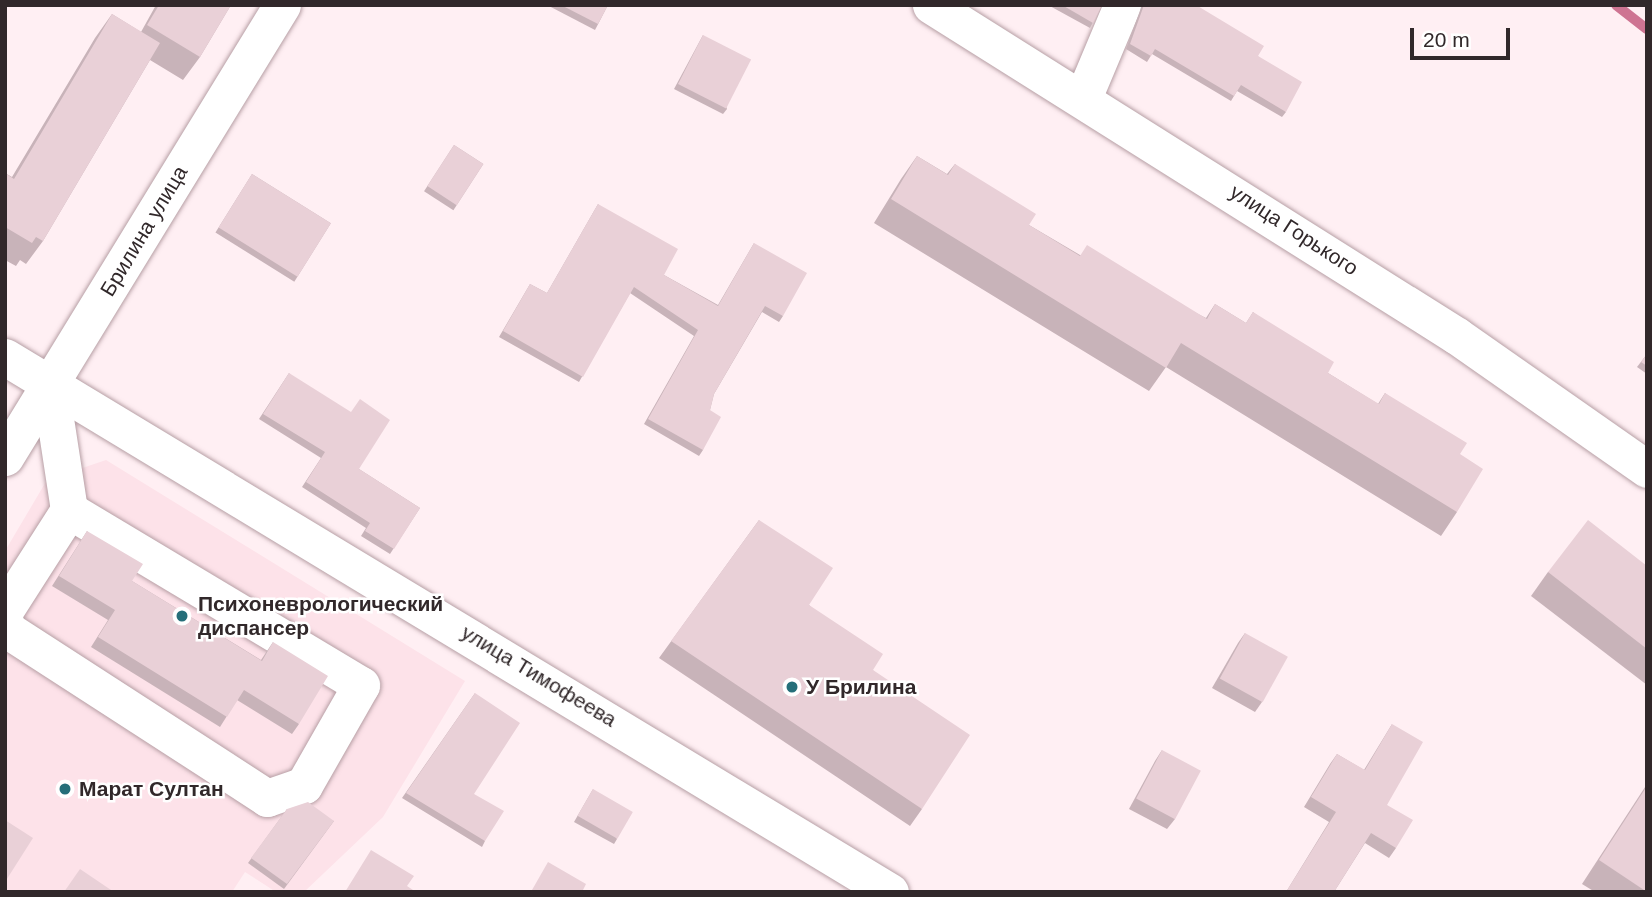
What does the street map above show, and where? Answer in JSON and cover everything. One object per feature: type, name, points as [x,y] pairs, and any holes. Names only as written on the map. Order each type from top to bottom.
[{"type":"street","name":"Брилина улица","points":[[5,457],[282,5]]},
{"type":"street","points":[[1083,98],[1122,5]]},
{"type":"street","name":"улица Горького","points":[[952,11],[1083,98],[1446,328],[1647,469]]},
{"type":"street","name":"улица Тимофеева","points":[[5,357],[890,892]]},
{"type":"street","points":[[5,610],[69,510],[50,386]]},
{"type":"street","points":[[5,622],[6,629],[267,797],[304,785],[361,685],[69,510]]},
{"type":"shaded area","name":"Психоневрологический диспансер","points":[[106,460],[465,681],[383,817],[304,892],[276,892],[245,872],[232,892],[5,892],[5,551],[47,480]]},
{"type":"building","points":[[159,5],[231,5],[200,57],[147,25]]},
{"type":"building","points":[[561,5],[608,5],[598,24]]},
{"type":"building","points":[[1062,5],[1102,5],[1093,23]]},
{"type":"building","points":[[1144,5],[1196,5],[1264,46],[1258,56],[1302,82],[1286,112],[1241,85],[1234,96],[1155,49],[1151,56],[1130,44]]},
{"type":"building","points":[[112,14],[160,43],[43,241],[36,237],[32,243],[5,227],[5,173],[14,179]]},
{"type":"building","points":[[703,35],[751,60],[726,109],[678,84]]},
{"type":"building","points":[[454,145],[483,164],[457,205],[427,186]]},
{"type":"building","points":[[917,156],[948,175],[955,164],[1036,214],[1029,225],[1080,256],[1087,245],[1207,319],[1215,304],[1246,323],[1253,312],[1334,362],[1328,373],[1379,404],[1385,393],[1467,443],[1460,454],[1483,469],[1457,512],[1181,343],[1166,368],[891,199]]},
{"type":"building","points":[[252,174],[331,223],[297,277],[219,227]]},
{"type":"building","points":[[598,204],[678,249],[664,275],[718,306],[754,243],[807,273],[783,316],[765,306],[714,394],[710,410],[721,417],[703,450],[648,419],[698,330],[634,287],[583,377],[503,331],[530,284],[547,293]]},
{"type":"building","points":[[1647,354],[1647,366],[1641,362]]},
{"type":"building","points":[[289,373],[351,412],[360,399],[390,420],[359,469],[420,508],[394,549],[365,531],[370,523],[306,482],[325,452],[263,414]]},
{"type":"building","name":"У Брилина","points":[[759,520],[833,568],[809,605],[883,654],[873,670],[970,735],[922,809],[671,641]]},
{"type":"building","points":[[1588,520],[1647,566],[1647,649],[1548,572]]},
{"type":"building","points":[[87,531],[143,564],[132,581],[262,661],[273,642],[328,676],[299,724],[244,690],[227,717],[98,637],[115,610],[59,576]]},
{"type":"building","points":[[1245,633],[1288,657],[1263,702],[1220,678]]},
{"type":"building","points":[[475,693],[520,723],[474,794],[504,811],[485,841],[406,793]]},
{"type":"building","points":[[1392,724],[1423,742],[1387,805],[1413,820],[1396,848],[1371,833],[1334,892],[1286,892],[1336,812],[1311,797],[1337,754],[1365,770]]},
{"type":"building","points":[[1162,750],[1201,771],[1175,819],[1136,799]]},
{"type":"building","points":[[1647,786],[1647,892],[1599,860]]},
{"type":"building","points":[[593,789],[633,812],[617,839],[578,816]]},
{"type":"building","points":[[308,802],[334,821],[287,884],[251,858],[287,809]]},
{"type":"building","points":[[5,820],[33,838],[5,882]]},
{"type":"building","points":[[371,850],[414,876],[407,886],[416,892],[345,892]]},
{"type":"building","points":[[548,862],[586,884],[582,892],[532,890]]},
{"type":"building","points":[[80,869],[114,892],[64,892]]},
{"type":"waterway","points":[[1616,5],[1647,29]]},
{"type":"place","name":"Психоневрологический диспансер","points":[[182,616]]},
{"type":"place","name":"У Брилина","points":[[792,687]]},
{"type":"place","name":"Марат Султан","points":[[65,789]]}]
